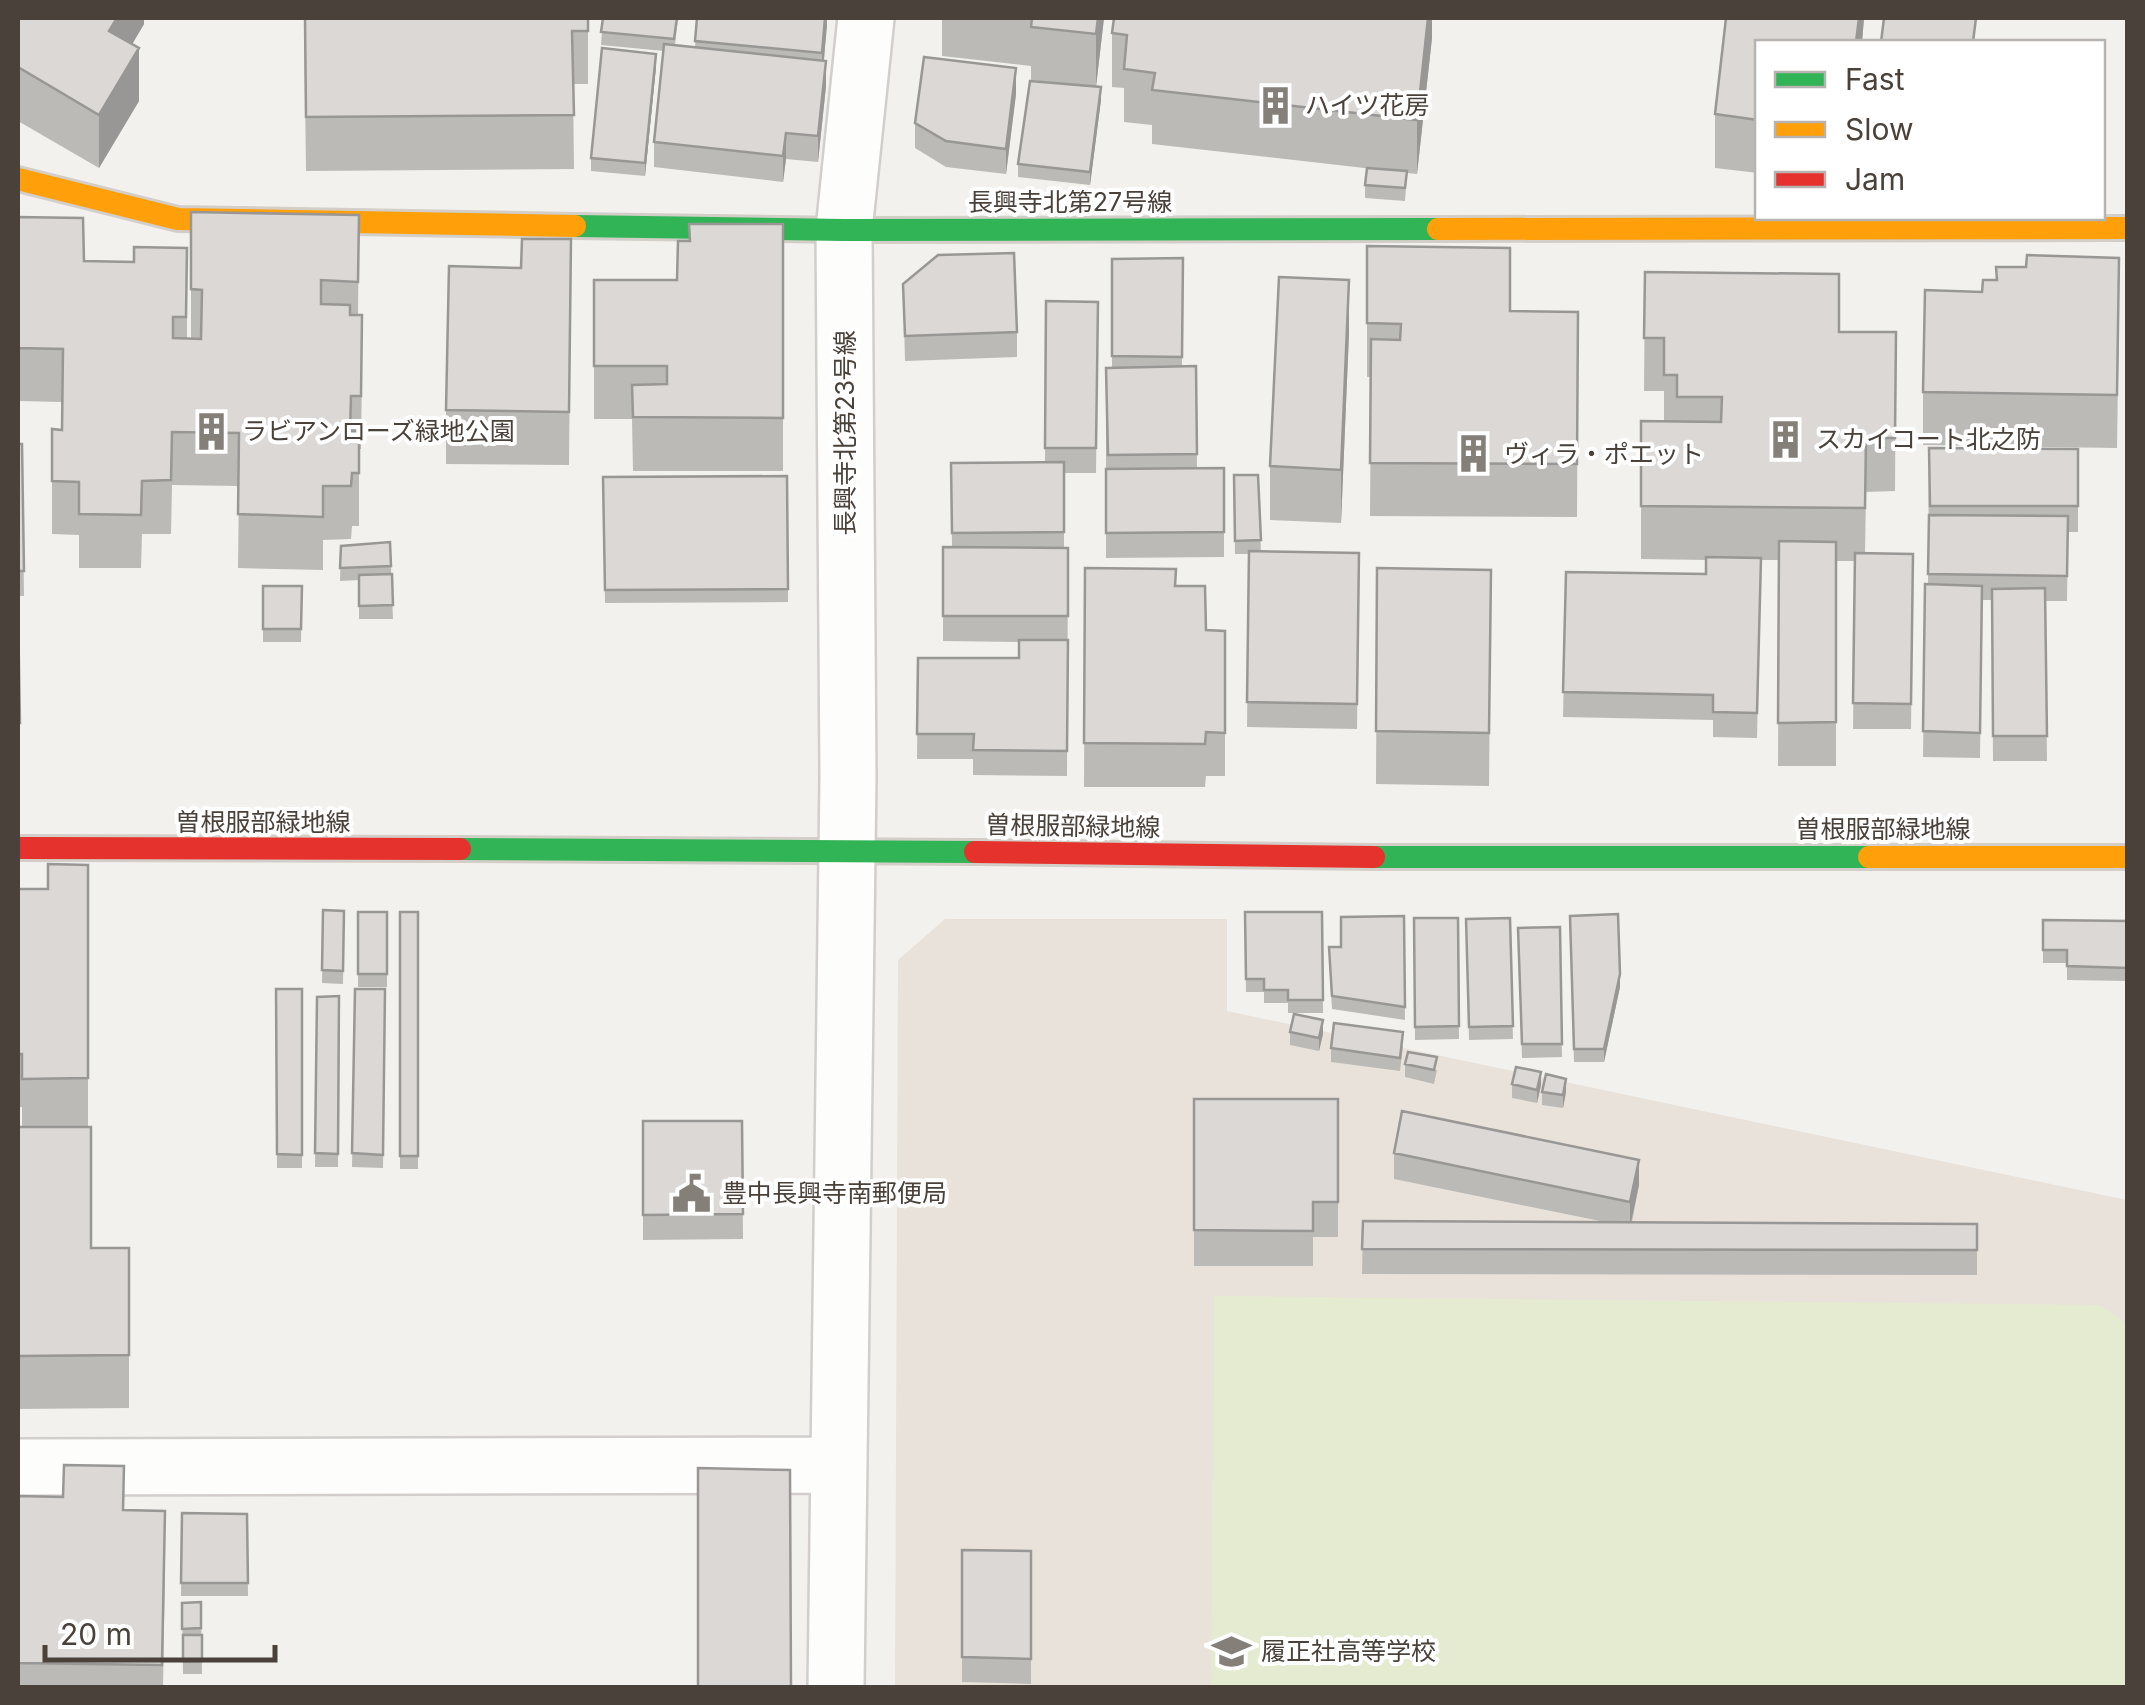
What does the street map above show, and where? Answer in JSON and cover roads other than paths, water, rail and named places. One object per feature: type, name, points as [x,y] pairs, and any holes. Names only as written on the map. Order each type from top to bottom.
[{"type":"street","name":"長興寺北第23号線","points":[[836,1688],[847,850],[844,230],[866,18]]},
{"type":"street","name":"長興寺北第27号線","points":[[18,179],[178,220],[844,230],[2128,228]]},
{"type":"street","name":"曽根服部緑地線","points":[[18,848],[847,850],[1312,857],[2128,856]]},
{"type":"street","points":[[18,1467],[836,1465]]},
{"type":"place","name":"ハイツ花房","points":[[1275,105]]},
{"type":"place","name":"ラビアンローズ緑地公園","points":[[212,431]]},
{"type":"place","name":"スカイコート北之防","points":[[1786,439]]},
{"type":"place","name":"ヴィラ・ポエット","points":[[1474,454]]},
{"type":"place","name":"豊中長興寺南郵便局","points":[[692,1193]]},
{"type":"place","name":"履正社高等学校","points":[[1231,1651]]}]
